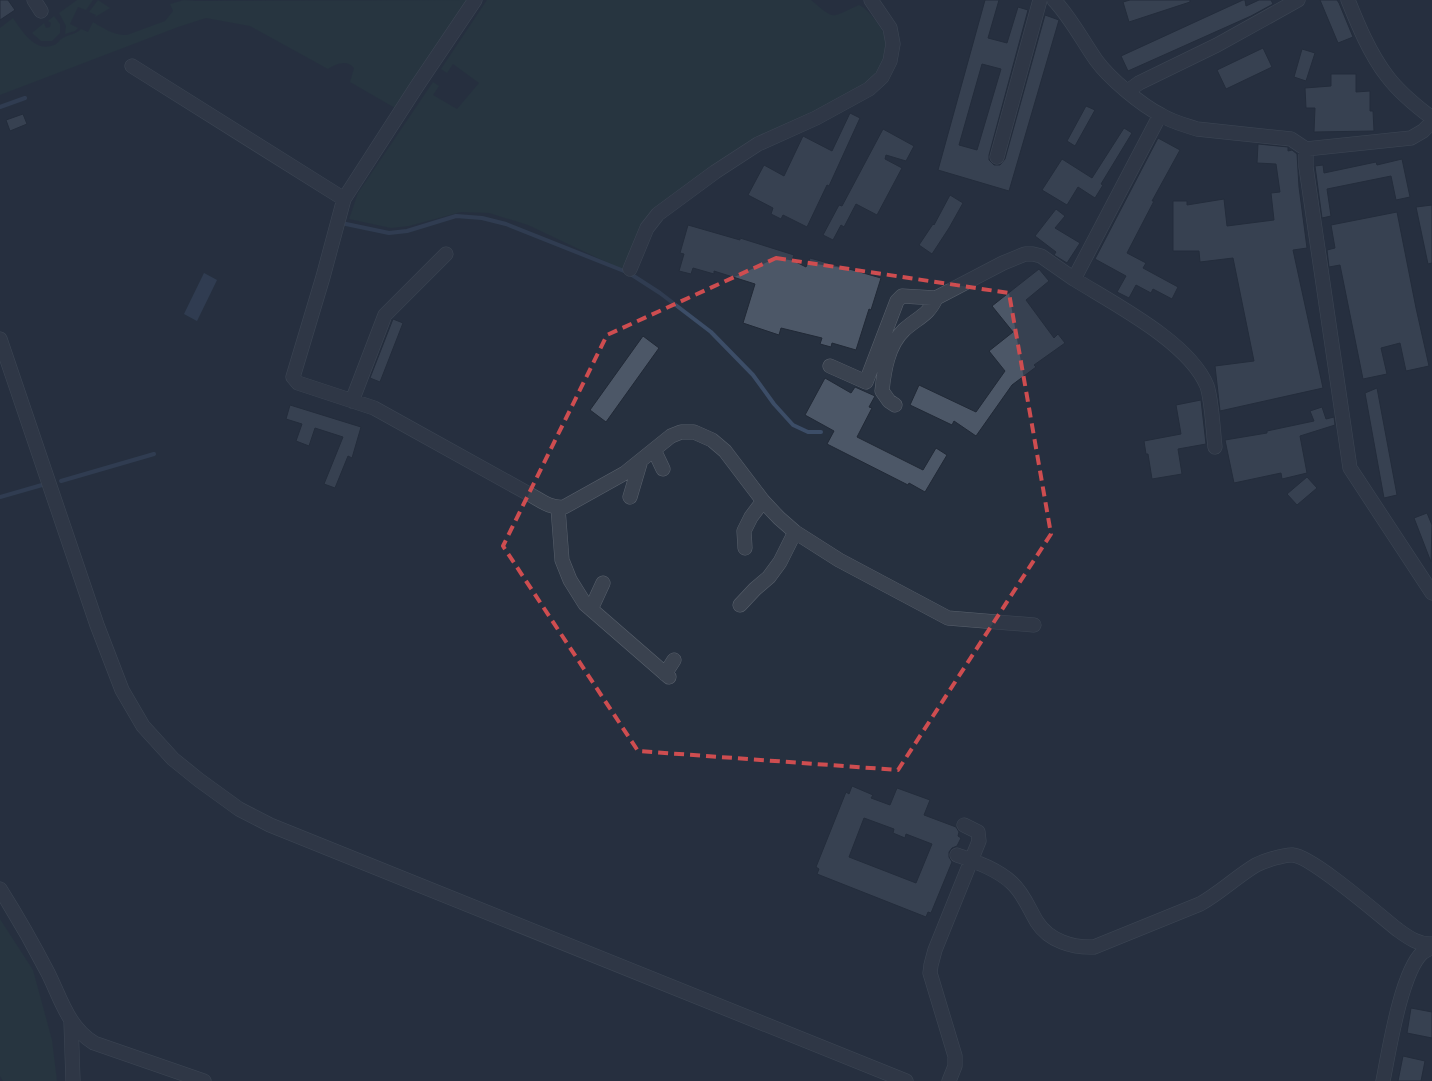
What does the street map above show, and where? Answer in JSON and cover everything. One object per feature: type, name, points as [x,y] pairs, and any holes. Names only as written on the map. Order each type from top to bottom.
[{"type":"street","points":[[475,0],[416,86],[344,199],[323,278],[293,377],[298,383],[374,408],[551,506],[558,508],[564,507],[625,473],[671,436],[681,432],[694,432],[712,440],[725,452],[763,501],[795,532],[859,571],[948,618],[1034,625]]},
{"type":"street","points":[[630,269],[647,228],[658,214],[715,172],[758,144],[816,118],[870,89],[882,77],[890,61],[893,44],[890,28],[871,0]]},
{"type":"street","points":[[997,156],[1040,0]]},
{"type":"street","points":[[1054,0],[1070,19],[1097,62],[1109,75],[1160,115],[1197,129],[1290,139],[1306,149],[1411,138],[1423,131],[1432,122]]},
{"type":"street","points":[[1128,91],[1138,83],[1217,44],[1298,0]]},
{"type":"street","points":[[1348,0],[1360,31],[1386,76],[1416,106],[1432,118]]},
{"type":"street","points":[[132,66],[344,199]]},
{"type":"street","points":[[1074,279],[1160,115]]},
{"type":"street","points":[[1306,149],[1306,167],[1350,468],[1432,593]]},
{"type":"street","points":[[352,400],[385,315],[446,254]]},
{"type":"street","points":[[830,366],[866,382],[897,301],[902,296],[936,298],[1004,263],[1025,254],[1033,254],[1041,256],[1170,341],[1201,374],[1208,389],[1216,447]]},
{"type":"street","points":[[895,405],[889,401],[882,391],[885,371],[894,342],[905,329],[929,312],[936,298]]},
{"type":"street","points":[[0,339],[97,625],[122,690],[143,726],[173,759],[192,775],[239,809],[270,825],[906,1081]]},
{"type":"street","points":[[654,450],[663,469]]},
{"type":"street","points":[[630,496],[641,460]]},
{"type":"street","points":[[745,548],[744,532],[751,517],[763,501]]},
{"type":"street","points":[[558,508],[562,560],[570,580],[585,604],[616,623],[667,675],[674,660]]},
{"type":"street","points":[[740,605],[775,570],[795,532]]},
{"type":"street","points":[[591,609],[603,583]]},
{"type":"street","points":[[949,1081],[955,1066],[955,1056],[930,973],[935,950],[980,837],[978,832],[964,825]]},
{"type":"street","points":[[957,855],[997,872],[1012,882],[1022,894],[1043,930],[1067,944],[1080,948],[1094,947],[1200,904],[1257,864],[1292,854],[1312,862],[1398,930],[1414,940],[1432,946]]},
{"type":"street","points":[[0,889],[49,974],[71,1022],[82,1036],[94,1043],[204,1081]]},
{"type":"street","points":[[1383,1081],[1398,1009],[1408,976],[1421,954],[1432,946]]},
{"type":"street","points":[[71,1022],[73,1081]]},
{"type":"highlighted area","points":[[776,258],[1009,293],[1051,534],[898,770],[638,751],[503,546],[607,335]]},
{"type":"green space","points":[[77,0],[93,0],[86,10],[78,7],[70,24],[78,28],[65,34],[66,26],[59,13]]},
{"type":"green space","points":[[98,0],[110,8],[95,17],[96,15],[89,12]]},
{"type":"green space","points":[[184,0],[470,0],[395,108],[350,82],[354,68],[351,65],[345,63],[338,64],[328,69],[250,26],[206,18],[0,95],[0,28],[13,18],[30,39],[41,46],[47,47],[81,29],[88,32],[93,22],[114,33],[127,35],[165,21],[173,11],[170,4]]},
{"type":"green space","points":[[487,0],[811,0],[825,12],[834,15],[859,5],[868,12],[882,30],[886,38],[886,54],[880,69],[867,84],[811,116],[643,227],[623,270],[528,225],[489,213],[461,212],[409,226],[391,228],[349,219],[358,193],[433,82],[439,86],[433,95],[457,109],[479,83],[453,64],[447,73],[441,69]]},
{"type":"green space","points":[[54,16],[60,24],[60,33],[52,41],[41,41],[32,33],[44,23],[46,28],[50,27],[51,23],[48,21]]},
{"type":"green space","points":[[0,919],[33,970],[52,1040],[57,1081],[3,1081],[0,1076]]},
{"type":"water","points":[[204,273],[217,280],[197,321],[184,314]]},
{"type":"building","points":[[0,0],[8,0],[15,10],[0,20]]},
{"type":"building","points":[[985,0],[999,0],[988,38],[1007,43],[1018,7],[1028,10],[989,155],[989,160],[994,165],[1000,165],[1005,159],[1045,15],[1059,20],[1009,191],[938,170]],"holes":[[[982,64],[1001,69],[977,150],[959,145]]]},
{"type":"building","points":[[1130,0],[1190,0],[1190,2],[1129,22],[1123,2]]},
{"type":"building","points":[[1245,0],[1246,6],[1259,0],[1271,0],[1273,4],[1251,16],[1128,71],[1121,56]]},
{"type":"building","points":[[1320,0],[1337,0],[1353,37],[1338,43]]},
{"type":"building","points":[[1263,48],[1272,67],[1226,89],[1217,70]]},
{"type":"building","points":[[1302,49],[1315,53],[1306,81],[1294,77]]},
{"type":"building","points":[[1331,74],[1356,74],[1356,92],[1370,91],[1370,111],[1373,111],[1374,131],[1314,132],[1315,108],[1306,108],[1305,88],[1331,86]]},
{"type":"building","points":[[1086,106],[1095,110],[1075,146],[1067,141]]},
{"type":"building","points":[[850,113],[860,118],[829,186],[827,185],[807,227],[783,215],[781,219],[771,214],[773,208],[748,195],[764,165],[784,176],[803,136],[832,151]]},
{"type":"building","points":[[23,114],[27,124],[10,131],[6,120]]},
{"type":"building","points":[[1124,128],[1132,133],[1101,184],[1103,185],[1095,198],[1078,187],[1067,205],[1042,190],[1062,159],[1092,178]]},
{"type":"building","points":[[883,129],[914,146],[906,161],[886,155],[885,159],[902,168],[877,215],[856,204],[844,227],[841,225],[833,240],[823,235],[839,205],[842,206]]},
{"type":"building","points":[[1158,138],[1180,150],[1152,201],[1154,201],[1127,253],[1146,263],[1143,268],[1178,287],[1172,299],[1153,289],[1151,293],[1136,285],[1129,298],[1117,292],[1126,276],[1095,259]]},
{"type":"building","points":[[1258,144],[1288,147],[1288,151],[1292,150],[1297,154],[1299,187],[1307,248],[1293,250],[1323,388],[1220,411],[1215,366],[1254,361],[1233,258],[1200,262],[1199,251],[1173,251],[1173,201],[1187,201],[1187,205],[1224,199],[1227,226],[1274,220],[1271,193],[1280,192],[1276,164],[1257,163]]},
{"type":"building","points":[[1402,159],[1410,197],[1396,200],[1391,176],[1327,189],[1331,216],[1322,218],[1315,166],[1323,165],[1324,173],[1376,162],[1377,165]]},
{"type":"building","points":[[950,195],[963,203],[932,254],[919,245],[934,225]]},
{"type":"building","points":[[1432,205],[1432,263],[1428,264],[1416,207]]},
{"type":"building","points":[[1056,209],[1065,216],[1055,228],[1080,243],[1067,263],[1054,255],[1056,252],[1035,236]]},
{"type":"building","points":[[1397,212],[1429,366],[1406,371],[1400,343],[1381,348],[1387,374],[1363,379],[1340,265],[1329,267],[1327,250],[1335,248],[1331,225]]},
{"type":"building","points":[[688,225],[740,240],[740,238],[794,255],[792,260],[806,267],[810,258],[881,278],[856,350],[832,343],[831,347],[820,344],[822,338],[781,328],[779,335],[743,323],[755,284],[714,271],[714,274],[693,268],[691,274],[679,271],[684,254],[680,253]]},
{"type":"building","points":[[1039,269],[1049,281],[1026,300],[1054,338],[1058,334],[1065,343],[1034,365],[1036,367],[1012,385],[976,436],[954,421],[952,425],[910,405],[919,385],[976,412],[1005,371],[989,351],[1013,332],[992,306]]},
{"type":"building","points":[[393,319],[403,323],[380,382],[370,378]]},
{"type":"building","points":[[643,336],[659,348],[606,422],[590,410]]},
{"type":"building","points":[[825,378],[851,393],[855,387],[875,396],[869,407],[872,408],[857,437],[923,470],[936,448],[947,455],[925,492],[827,444],[834,431],[805,415]]},
{"type":"building","points":[[1377,388],[1397,495],[1384,498],[1365,393]]},
{"type":"building","points":[[1201,400],[1206,444],[1178,449],[1182,474],[1152,479],[1144,441],[1181,434],[1176,405]]},
{"type":"building","points":[[290,405],[361,427],[352,458],[348,456],[335,488],[324,484],[343,437],[315,428],[309,446],[296,441],[302,424],[286,419]]},
{"type":"building","points":[[1322,407],[1326,419],[1334,417],[1335,425],[1300,436],[1307,473],[1282,479],[1281,473],[1234,483],[1225,440],[1267,433],[1267,431],[1314,421],[1310,411]]},
{"type":"building","points":[[1307,477],[1317,488],[1297,505],[1287,494]]},
{"type":"building","points":[[1427,513],[1432,525],[1431,562],[1414,518]]},
{"type":"building","points":[[852,786],[873,795],[871,798],[890,805],[897,788],[930,800],[924,815],[956,827],[959,832],[958,836],[961,838],[957,846],[949,852],[952,862],[931,913],[928,912],[926,917],[817,874],[819,869],[816,867],[846,792],[849,794]],"holes":[[[864,818],[894,829],[893,833],[905,838],[906,834],[932,844],[916,883],[849,857]]]},
{"type":"building","points":[[1411,1008],[1432,1012],[1432,1038],[1407,1033]]},
{"type":"building","points":[[1403,1056],[1425,1061],[1421,1081],[1398,1081]]},
{"type":"waterway","points":[[0,107],[25,98]]},
{"type":"waterway","points":[[346,224],[389,233],[407,231],[456,216],[482,218],[506,224],[629,273],[660,293],[711,332],[753,375],[774,404],[793,425],[808,432],[821,432]]},
{"type":"waterway","points":[[61,481],[154,454]]},
{"type":"waterway","points":[[0,497],[42,485]]}]
